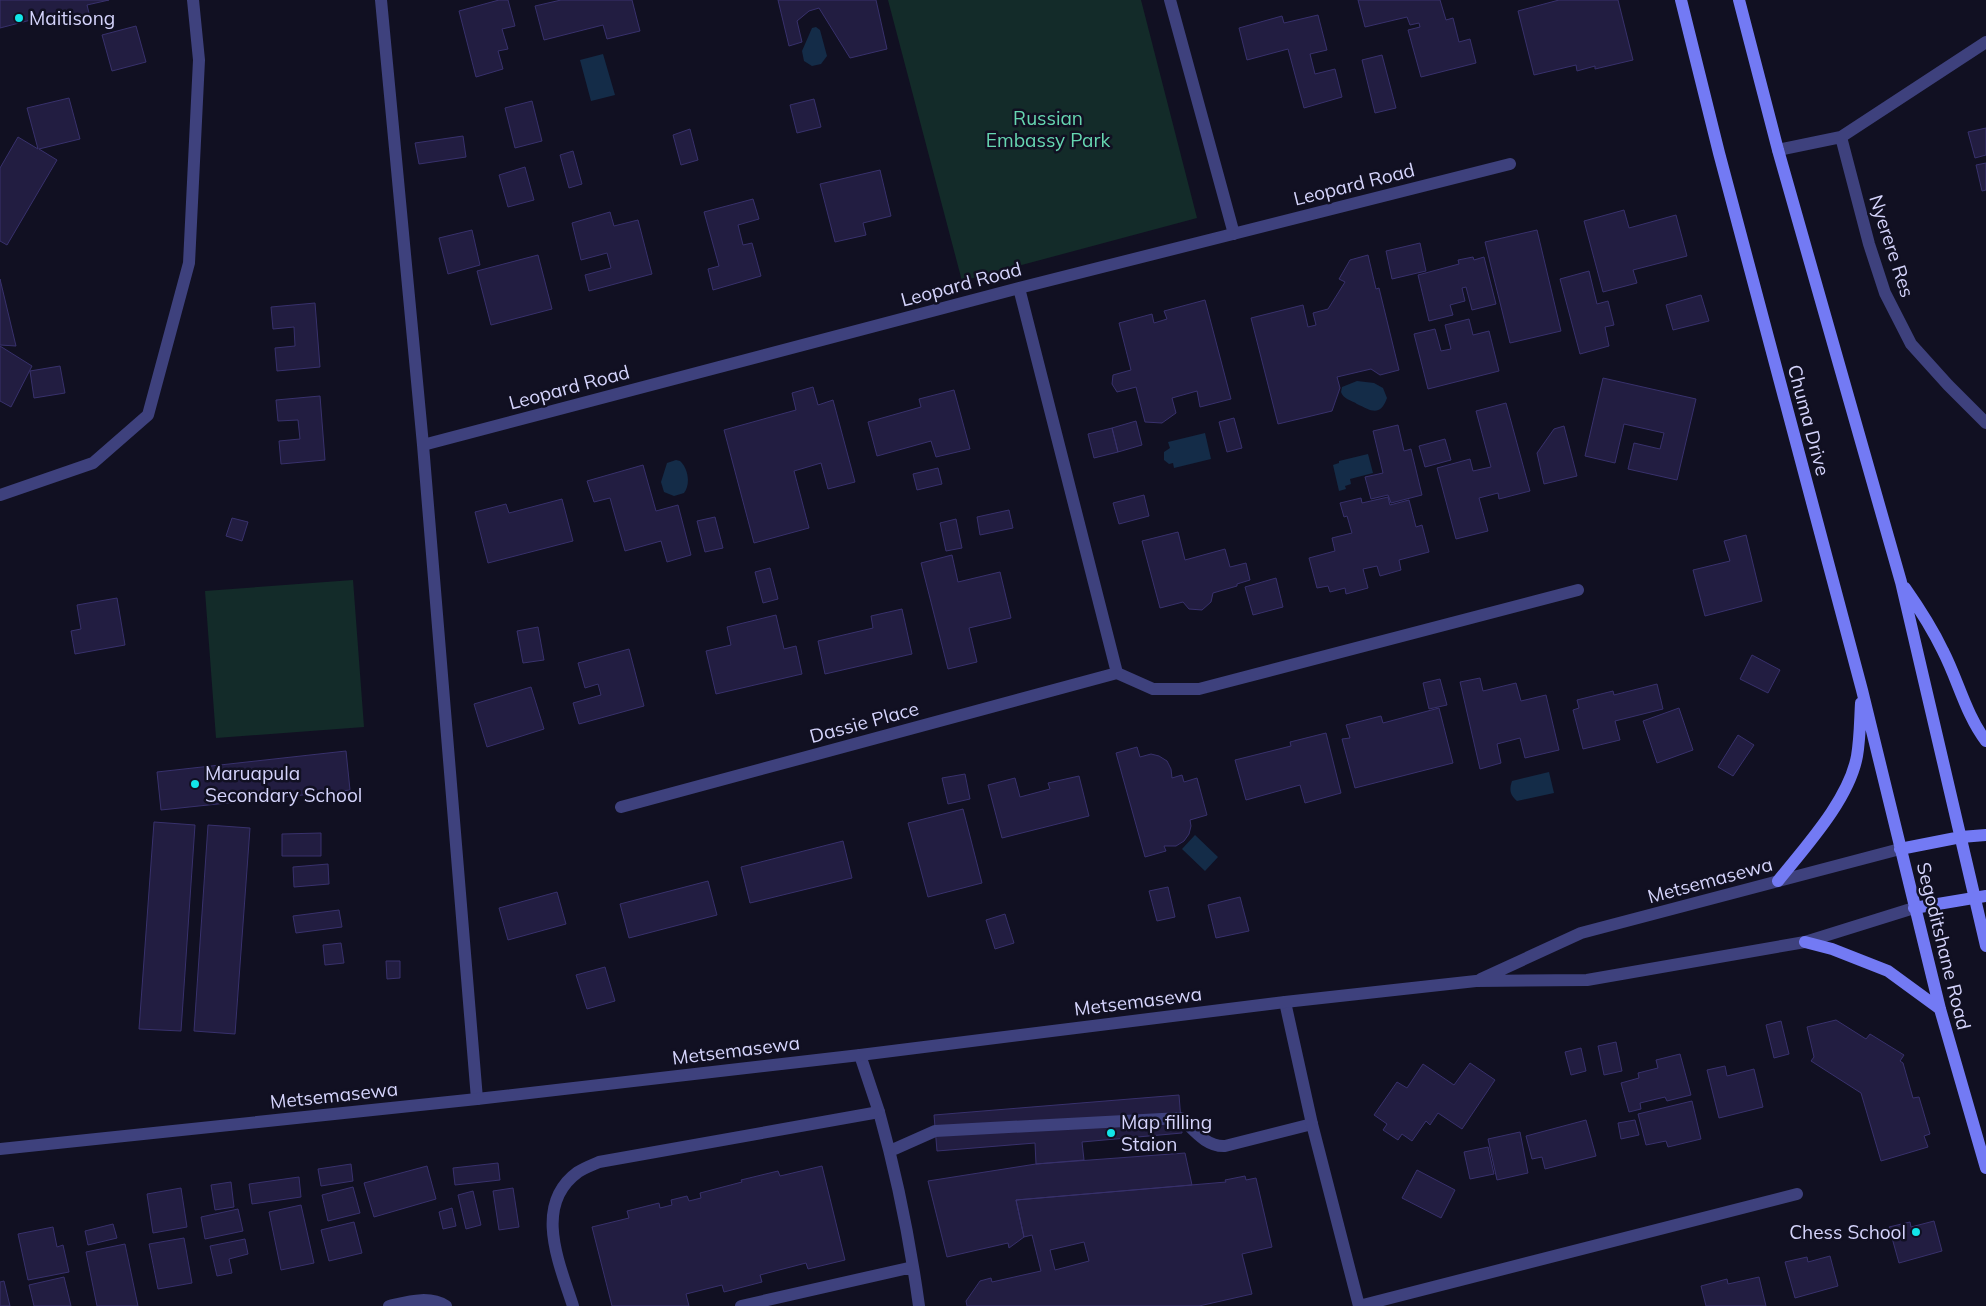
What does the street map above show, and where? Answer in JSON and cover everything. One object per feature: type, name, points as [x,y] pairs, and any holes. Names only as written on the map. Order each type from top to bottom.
[{"type":"main road","name":"Chuma Drive","points":[[1681,0],[1719,153],[1862,690],[1900,849]]},
{"type":"main road","points":[[1739,0],[1778,150],[1901,582],[1961,837],[1980,897],[1986,946]]},
{"type":"main road","points":[[1901,582],[1928,622],[1940,644],[1966,705],[1986,741]]},
{"type":"main road","points":[[1778,881],[1834,809],[1849,780],[1857,757],[1862,690]]},
{"type":"main road","name":"Metsemasewa","points":[[1900,849],[1961,837],[1986,835]]},
{"type":"main road","name":"Segoditshane Road","points":[[1900,849],[1940,1009],[1986,1168]]},
{"type":"main road","name":"Metsemasewa","points":[[1914,908],[1980,897]]},
{"type":"main road","points":[[1805,942],[1832,949],[1888,971],[1940,1009]]},
{"type":"street","points":[[0,495],[94,463],[148,415],[188,263],[199,60],[193,0]]},
{"type":"street","points":[[381,0],[423,445],[477,1099]]},
{"type":"street","points":[[1170,0],[1234,234]]},
{"type":"street","points":[[1778,150],[1841,137],[1986,42]]},
{"type":"street","name":"Nyerere Res","points":[[1841,137],[1869,244],[1885,294],[1911,344],[1948,386],[1986,423]]},
{"type":"street","name":"Leopard Road","points":[[423,445],[1020,288],[1510,164]]},
{"type":"street","points":[[1020,288],[1117,673],[1153,689],[1199,689],[1578,590]]},
{"type":"street","name":"Dassie Place","points":[[621,807],[1117,673]]},
{"type":"street","name":"Metsemasewa","points":[[1476,981],[1581,933],[1900,849]]},
{"type":"street","name":"Metsemasewa","points":[[0,1149],[477,1099],[860,1055],[1285,1002],[1476,981],[1587,980],[1805,942],[1914,908]]},
{"type":"street","points":[[1285,1002],[1312,1124],[1359,1306],[1797,1194]]},
{"type":"street","points":[[860,1055],[890,1151],[919,1306]]},
{"type":"street","points":[[573,1306],[555,1246],[552,1226],[556,1203],[561,1191],[578,1172],[599,1162],[879,1112]]},
{"type":"street","points":[[890,1151],[936,1131],[1181,1118],[1208,1144],[1225,1146],[1312,1124]]},
{"type":"street","points":[[741,1306],[913,1267]]},
{"type":"street","points":[[389,1306],[421,1301],[438,1301],[446,1306]]},
{"type":"green space","name":"Russian Embassy Park","points":[[888,0],[1141,0],[1197,218],[962,281]]},
{"type":"green space","points":[[353,580],[364,727],[216,738],[205,591]]},
{"type":"water","points":[[816,27],[820,30],[827,56],[821,64],[812,66],[804,61],[802,51],[812,28]]},
{"type":"water","points":[[603,54],[615,95],[591,101],[580,60]]},
{"type":"water","points":[[1357,381],[1374,383],[1383,388],[1387,398],[1381,408],[1374,411],[1370,410],[1344,396],[1341,392],[1342,387]]},
{"type":"water","points":[[1205,433],[1211,459],[1174,468],[1173,463],[1169,464],[1164,460],[1164,452],[1170,448],[1168,442]]},
{"type":"water","points":[[1368,454],[1373,473],[1350,479],[1351,484],[1345,486],[1346,489],[1339,491],[1333,465],[1339,463],[1339,461]]},
{"type":"water","points":[[676,460],[683,464],[688,481],[684,493],[674,496],[664,492],[661,482],[667,463]]},
{"type":"water","points":[[1549,772],[1554,793],[1517,801],[1513,797],[1510,790],[1512,781]]},
{"type":"water","points":[[1195,835],[1218,857],[1205,871],[1182,849]]},
{"type":"building","name":"Maitisong","points":[[0,0],[109,0],[87,5],[89,13],[56,22],[54,14],[0,28]]},
{"type":"building","points":[[499,0],[508,0],[515,26],[502,29],[508,49],[498,51],[503,69],[476,77],[459,11]]},
{"type":"building","points":[[561,0],[632,0],[640,31],[607,39],[603,25],[544,40],[535,6]]},
{"type":"building","points":[[778,0],[876,0],[887,49],[850,58],[819,8],[809,11],[797,21],[802,42],[789,46]]},
{"type":"building","points":[[1358,0],[1440,0],[1446,20],[1453,18],[1459,42],[1470,39],[1476,63],[1421,77],[1408,30],[1420,27],[1419,23],[1410,25],[1407,17],[1365,27]]},
{"type":"building","points":[[1559,0],[1618,0],[1633,60],[1595,69],[1595,66],[1577,71],[1576,65],[1534,75],[1518,11]]},
{"type":"building","points":[[1318,15],[1327,50],[1310,54],[1315,74],[1335,69],[1342,97],[1304,108],[1288,49],[1247,60],[1239,28],[1282,16],[1284,23]]},
{"type":"building","points":[[136,26],[146,62],[112,71],[102,35]]},
{"type":"building","points":[[1382,55],[1396,108],[1375,113],[1362,60]]},
{"type":"building","points":[[69,98],[80,139],[39,149],[57,160],[7,245],[0,241],[0,168],[18,137],[38,149],[27,108]]},
{"type":"building","points":[[814,99],[821,127],[797,133],[790,105]]},
{"type":"building","points":[[532,101],[542,141],[515,148],[505,108]]},
{"type":"building","points":[[1986,128],[1986,155],[1975,158],[1968,132]]},
{"type":"building","points":[[690,129],[698,160],[681,165],[673,135]]},
{"type":"building","points":[[463,136],[466,157],[419,164],[415,143]]},
{"type":"building","points":[[573,151],[582,184],[569,188],[560,155]]},
{"type":"building","points":[[1986,163],[1986,190],[1982,191],[1976,165]]},
{"type":"building","points":[[525,167],[534,200],[508,207],[499,175]]},
{"type":"building","points":[[880,170],[891,216],[863,223],[866,235],[835,242],[820,184]]},
{"type":"building","points":[[753,199],[759,219],[738,225],[743,245],[752,243],[761,276],[713,290],[708,269],[719,266],[704,212]]},
{"type":"building","points":[[1624,210],[1629,228],[1676,215],[1687,256],[1633,270],[1637,283],[1603,292],[1584,221]]},
{"type":"building","points":[[610,212],[614,226],[638,220],[652,274],[589,291],[585,275],[611,268],[607,253],[581,260],[572,223]]},
{"type":"building","points":[[472,230],[480,265],[448,274],[439,238]]},
{"type":"building","points":[[1537,230],[1561,331],[1510,343],[1485,242]]},
{"type":"building","points":[[1420,243],[1426,271],[1392,279],[1386,251]]},
{"type":"building","points":[[538,255],[552,309],[491,325],[477,271]]},
{"type":"building","points":[[1368,255],[1376,289],[1379,288],[1399,370],[1380,375],[1371,369],[1337,377],[1340,388],[1332,411],[1278,424],[1251,318],[1303,305],[1308,327],[1316,325],[1313,313],[1328,309],[1345,282],[1339,279],[1350,260]]},
{"type":"building","points":[[1473,257],[1474,260],[1484,257],[1496,304],[1472,310],[1466,287],[1462,288],[1465,301],[1450,305],[1453,315],[1429,321],[1418,275],[1459,264],[1458,260]]},
{"type":"building","points":[[1589,271],[1597,304],[1608,301],[1614,325],[1605,327],[1609,346],[1580,354],[1560,279]]},
{"type":"building","points":[[0,279],[16,346],[0,345]]},
{"type":"building","points":[[1701,295],[1709,321],[1673,330],[1666,305]]},
{"type":"building","points":[[1205,300],[1231,399],[1200,407],[1197,391],[1172,398],[1176,413],[1162,423],[1145,422],[1136,387],[1117,392],[1112,384],[1113,375],[1131,370],[1119,323],[1152,314],[1154,323],[1167,319],[1164,311]]},
{"type":"building","points":[[315,303],[320,367],[277,371],[275,348],[295,346],[294,327],[273,329],[271,307]]},
{"type":"building","points":[[1469,319],[1473,335],[1489,331],[1499,371],[1428,389],[1414,334],[1435,329],[1441,351],[1451,349],[1445,325]]},
{"type":"building","points":[[0,346],[32,366],[11,407],[0,401]]},
{"type":"building","points":[[60,366],[65,393],[34,398],[30,371]]},
{"type":"building","points":[[1603,378],[1696,399],[1677,480],[1628,469],[1634,443],[1660,449],[1664,433],[1624,424],[1615,463],[1585,456]]},
{"type":"building","points":[[813,387],[818,405],[833,400],[855,482],[828,489],[821,463],[794,471],[809,528],[754,543],[724,430],[796,410],[792,393]]},
{"type":"building","points":[[954,390],[970,449],[936,457],[931,441],[877,456],[868,422],[921,407],[919,399]]},
{"type":"building","points":[[320,396],[325,460],[281,464],[279,441],[300,439],[298,420],[278,421],[276,400]]},
{"type":"building","points":[[1506,403],[1530,491],[1499,499],[1498,493],[1479,498],[1488,531],[1456,539],[1437,468],[1470,459],[1473,471],[1491,467],[1476,411]]},
{"type":"building","points":[[1234,418],[1242,448],[1227,452],[1219,422]]},
{"type":"building","points":[[1136,421],[1142,445],[1118,452],[1112,428]]},
{"type":"building","points":[[1398,425],[1404,451],[1411,449],[1422,495],[1391,503],[1388,495],[1371,499],[1365,477],[1383,473],[1373,431]]},
{"type":"building","points":[[1564,426],[1577,476],[1544,484],[1537,453],[1554,429]]},
{"type":"building","points":[[1112,428],[1118,452],[1094,458],[1088,434]]},
{"type":"building","points":[[1445,439],[1451,460],[1425,467],[1419,446]]},
{"type":"building","points":[[643,465],[656,511],[678,505],[691,555],[667,562],[661,541],[625,551],[610,498],[594,502],[587,481]]},
{"type":"building","points":[[938,468],[942,484],[917,490],[913,474]]},
{"type":"building","points":[[1144,495],[1149,516],[1119,524],[1113,503]]},
{"type":"building","points":[[1388,497],[1390,505],[1409,500],[1416,527],[1422,525],[1429,552],[1399,560],[1401,570],[1380,576],[1377,566],[1363,569],[1368,588],[1346,594],[1345,588],[1330,592],[1328,586],[1317,588],[1309,558],[1335,551],[1332,538],[1352,533],[1347,516],[1344,517],[1340,503],[1361,498],[1362,503]]},
{"type":"building","points":[[562,499],[573,541],[488,563],[475,512],[506,504],[509,513]]},
{"type":"building","points":[[1009,510],[1013,528],[980,535],[977,517]]},
{"type":"building","points":[[715,517],[723,548],[705,552],[697,521]]},
{"type":"building","points":[[232,518],[248,522],[242,541],[226,536]]},
{"type":"building","points":[[956,519],[962,548],[946,551],[940,523]]},
{"type":"building","points":[[1178,532],[1185,560],[1225,549],[1230,567],[1246,563],[1250,580],[1213,593],[1211,602],[1202,610],[1189,609],[1183,602],[1160,608],[1142,541]]},
{"type":"building","points":[[1746,535],[1762,601],[1705,616],[1693,570],[1730,561],[1724,541]]},
{"type":"building","points":[[952,555],[958,582],[1000,572],[1011,618],[969,628],[977,662],[948,669],[921,563]]},
{"type":"building","points":[[770,568],[778,599],[763,603],[755,572]]},
{"type":"building","points":[[1276,578],[1283,607],[1253,615],[1245,587]]},
{"type":"building","points":[[117,598],[125,645],[75,654],[71,631],[81,629],[77,605]]},
{"type":"building","points":[[902,609],[912,654],[825,674],[818,641],[873,628],[871,616]]},
{"type":"building","points":[[776,615],[784,649],[796,646],[802,674],[716,694],[706,651],[731,645],[727,627]]},
{"type":"building","points":[[538,627],[544,660],[523,663],[517,631]]},
{"type":"building","points":[[629,649],[644,706],[579,724],[573,703],[601,695],[598,684],[585,688],[578,663]]},
{"type":"building","points":[[1752,655],[1780,670],[1768,693],[1740,679]]},
{"type":"building","points":[[1480,678],[1483,691],[1516,683],[1521,701],[1546,695],[1559,750],[1525,758],[1520,738],[1497,744],[1501,763],[1480,769],[1460,682]]},
{"type":"building","points":[[1440,679],[1447,705],[1429,709],[1423,683]]},
{"type":"building","points":[[1657,684],[1663,709],[1615,721],[1620,740],[1583,749],[1573,710],[1579,708],[1577,700],[1613,691],[1614,695]]},
{"type":"building","points":[[531,687],[544,729],[487,747],[474,704]]},
{"type":"building","points":[[1439,708],[1453,763],[1355,788],[1342,739],[1350,738],[1346,725],[1381,716],[1383,723]]},
{"type":"building","points":[[1679,708],[1693,750],[1657,763],[1643,721]]},
{"type":"building","points":[[1326,733],[1341,793],[1305,803],[1300,785],[1246,800],[1235,760],[1291,746],[1290,742]]},
{"type":"building","points":[[1738,735],[1754,745],[1733,776],[1718,767]]},
{"type":"building","points":[[1137,747],[1140,757],[1151,754],[1167,761],[1171,769],[1172,778],[1182,775],[1184,782],[1197,778],[1207,815],[1190,820],[1189,834],[1184,841],[1176,846],[1164,846],[1166,851],[1145,857],[1116,753]]},
{"type":"building","points":[[346,751],[350,790],[161,810],[157,772]]},
{"type":"building","points":[[965,774],[970,799],[948,804],[942,778]]},
{"type":"building","points":[[1079,776],[1089,816],[1002,838],[988,785],[1015,778],[1020,797],[1050,789],[1048,783]]},
{"type":"building","points":[[963,809],[982,883],[928,897],[908,823]]},
{"type":"building","points":[[154,822],[195,825],[181,1031],[139,1029]]},
{"type":"building","points":[[208,825],[250,828],[235,1034],[194,1031]]},
{"type":"building","points":[[321,833],[321,856],[282,856],[282,834]]},
{"type":"building","points":[[843,841],[852,878],[750,903],[741,867]]},
{"type":"building","points":[[328,864],[329,884],[294,887],[293,867]]},
{"type":"building","points":[[708,881],[717,915],[629,938],[620,904]]},
{"type":"building","points":[[1168,887],[1175,917],[1157,921],[1149,891]]},
{"type":"building","points":[[557,892],[566,924],[508,940],[499,908]]},
{"type":"building","points":[[1240,897],[1249,931],[1216,938],[1208,905]]},
{"type":"building","points":[[339,910],[342,927],[296,933],[293,916]]},
{"type":"building","points":[[1005,914],[1014,943],[995,949],[986,920]]},
{"type":"building","points":[[341,943],[344,963],[325,965],[323,945]]},
{"type":"building","points":[[386,961],[400,961],[400,978],[387,979]]},
{"type":"building","points":[[605,967],[615,1001],[587,1009],[576,975]]},
{"type":"building","points":[[1836,1020],[1866,1039],[1870,1034],[1904,1055],[1900,1061],[1903,1063],[1913,1098],[1919,1097],[1930,1134],[1924,1136],[1928,1147],[1881,1161],[1861,1093],[1811,1061],[1814,1057],[1807,1027]]},
{"type":"building","points":[[1781,1021],[1789,1054],[1774,1058],[1766,1025]]},
{"type":"building","points":[[1616,1042],[1622,1071],[1604,1075],[1598,1046]]},
{"type":"building","points":[[1581,1048],[1586,1071],[1571,1075],[1565,1052]]},
{"type":"building","points":[[1680,1054],[1691,1095],[1667,1101],[1665,1097],[1640,1103],[1641,1109],[1629,1112],[1621,1083],[1639,1078],[1638,1073],[1658,1068],[1656,1060]]},
{"type":"building","points":[[1470,1063],[1495,1080],[1462,1129],[1438,1113],[1430,1125],[1426,1121],[1412,1141],[1402,1134],[1398,1140],[1383,1130],[1387,1124],[1374,1115],[1397,1082],[1407,1088],[1423,1064],[1454,1085]]},
{"type":"building","points":[[1725,1066],[1727,1076],[1754,1069],[1763,1107],[1719,1118],[1707,1070]]},
{"type":"building","points":[[1179,1095],[1182,1133],[1082,1142],[1084,1160],[1036,1164],[1035,1143],[937,1151],[934,1115]]},
{"type":"building","points":[[1692,1101],[1701,1139],[1668,1147],[1666,1141],[1646,1145],[1638,1114]]},
{"type":"building","points":[[1586,1120],[1596,1156],[1545,1169],[1542,1157],[1532,1159],[1526,1136]]},
{"type":"building","points":[[1635,1120],[1639,1135],[1621,1139],[1618,1123]]},
{"type":"building","points":[[1520,1132],[1528,1173],[1497,1180],[1488,1139]]},
{"type":"building","points":[[1488,1147],[1494,1174],[1470,1179],[1464,1152]]},
{"type":"building","points":[[1185,1153],[1192,1185],[1016,1200],[1024,1237],[1009,1248],[1008,1243],[947,1257],[928,1181],[1036,1164]]},
{"type":"building","points":[[498,1163],[500,1180],[455,1185],[453,1168]]},
{"type":"building","points":[[351,1164],[353,1181],[321,1186],[318,1169]]},
{"type":"building","points":[[427,1166],[436,1199],[374,1217],[364,1183]]},
{"type":"building","points":[[822,1166],[845,1260],[808,1269],[806,1263],[760,1275],[762,1282],[724,1292],[722,1285],[686,1294],[689,1306],[612,1306],[592,1227],[629,1218],[627,1211],[659,1203],[660,1208],[672,1205],[671,1200],[687,1196],[689,1201],[701,1198],[700,1193],[742,1182],[741,1180],[778,1171],[780,1176]]},
{"type":"building","points":[[1417,1170],[1455,1190],[1441,1218],[1402,1198]]},
{"type":"building","points":[[1245,1176],[1246,1180],[1256,1178],[1272,1247],[1242,1254],[1252,1294],[1199,1306],[967,1306],[966,1301],[980,1281],[991,1278],[992,1282],[1041,1271],[1032,1235],[1024,1237],[1016,1200],[1226,1182],[1225,1180]],"holes":[[[1084,1242],[1089,1261],[1055,1270],[1050,1250]]]},
{"type":"building","points":[[299,1177],[301,1197],[252,1204],[249,1184]]},
{"type":"building","points":[[231,1182],[234,1207],[215,1210],[211,1185]]},
{"type":"building","points":[[353,1187],[360,1213],[328,1221],[322,1195]]},
{"type":"building","points":[[181,1188],[187,1227],[153,1233],[147,1194]]},
{"type":"building","points":[[513,1188],[519,1227],[499,1230],[493,1191]]},
{"type":"building","points":[[473,1191],[481,1225],[466,1229],[458,1195]]},
{"type":"building","points":[[301,1205],[314,1263],[281,1270],[269,1212]]},
{"type":"building","points":[[452,1208],[456,1226],[443,1229],[439,1212]]},
{"type":"building","points":[[238,1209],[243,1231],[205,1239],[201,1217]]},
{"type":"building","points":[[1934,1221],[1942,1251],[1899,1263],[1889,1227],[1910,1222],[1911,1227]]},
{"type":"building","points":[[354,1222],[362,1253],[329,1261],[321,1230]]},
{"type":"building","points":[[113,1224],[117,1238],[88,1245],[85,1231]]},
{"type":"building","points":[[53,1227],[57,1247],[63,1245],[69,1272],[28,1280],[18,1234]]},
{"type":"building","points":[[184,1238],[192,1283],[158,1289],[149,1244]]},
{"type":"building","points":[[245,1239],[248,1254],[229,1259],[232,1273],[217,1276],[210,1246]]},
{"type":"building","points":[[125,1244],[138,1306],[97,1306],[86,1252]]},
{"type":"building","points":[[1830,1256],[1838,1286],[1795,1298],[1785,1262],[1807,1257],[1808,1262]]},
{"type":"building","points":[[64,1277],[71,1306],[34,1306],[29,1285]]},
{"type":"building","points":[[1759,1277],[1766,1306],[1706,1306],[1701,1286],[1727,1279],[1728,1284]]},
{"type":"building","points":[[4,1281],[10,1306],[0,1306],[0,1282]]},
{"type":"place","name":"Maitisong","points":[[19,18]]},
{"type":"place","name":"Maruapula Secondary School","points":[[195,784]]},
{"type":"place","name":"Map filling Staion","points":[[1111,1133]]},
{"type":"place","name":"Chess School","points":[[1916,1232]]}]
